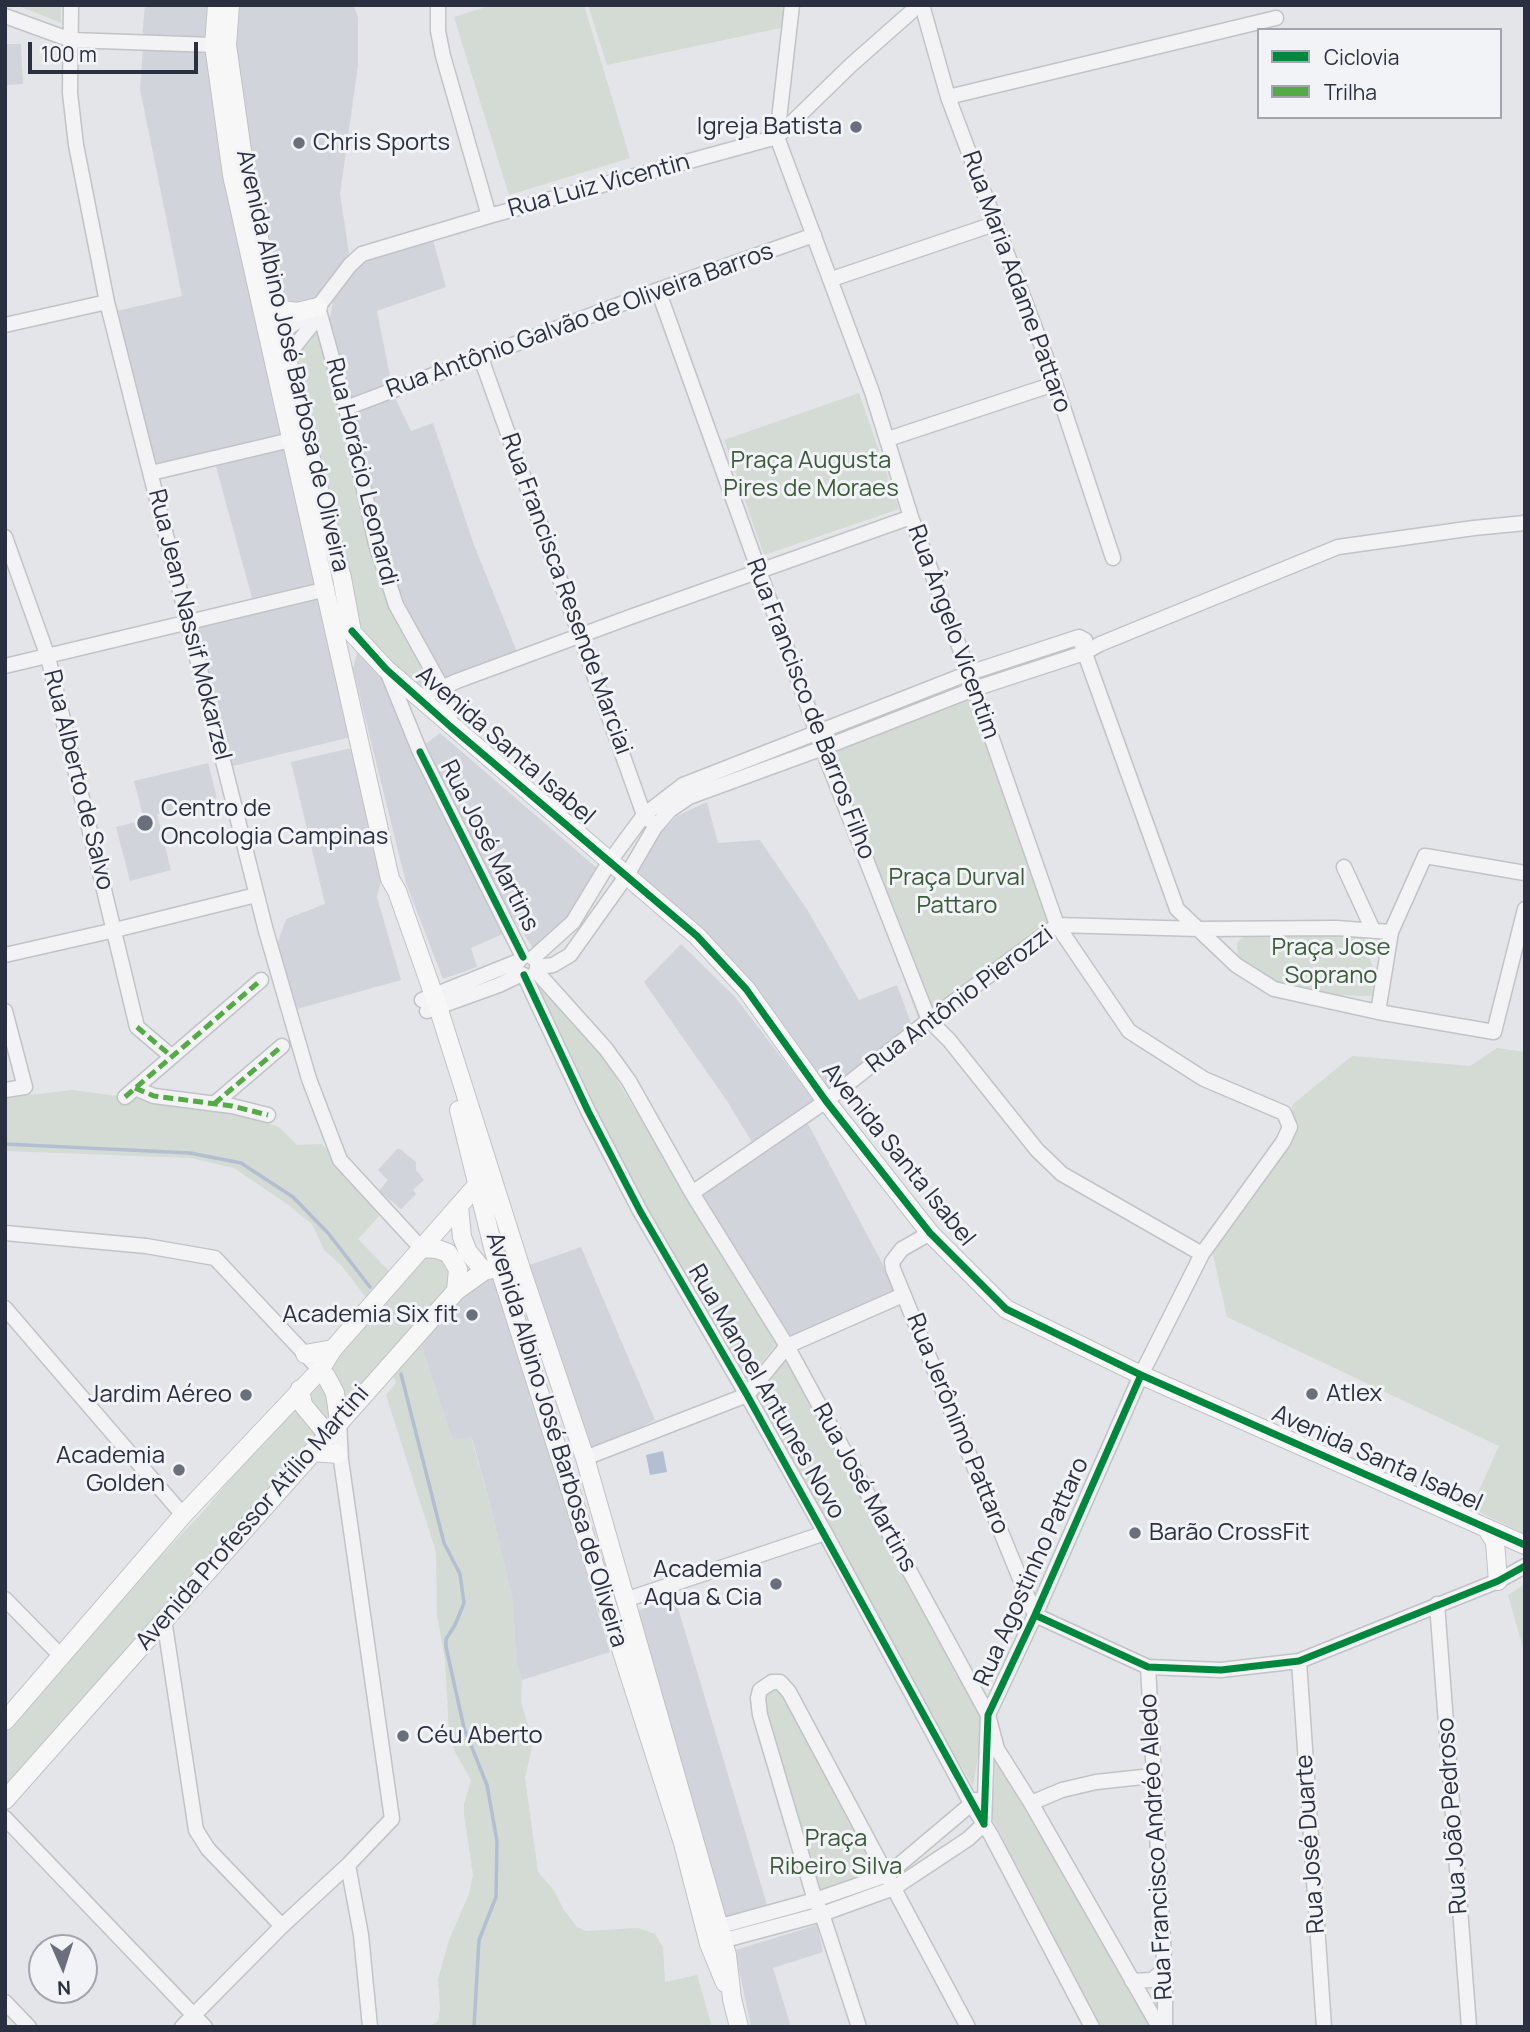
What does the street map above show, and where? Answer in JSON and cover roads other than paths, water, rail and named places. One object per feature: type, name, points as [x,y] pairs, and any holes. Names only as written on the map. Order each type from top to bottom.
[{"type":"main road","name":"Avenida Albino José Barbosa de Oliveira","points":[[217,5],[214,45],[232,175],[274,337],[291,440],[327,589],[390,879],[387,894],[401,944],[430,1004],[508,1222],[519,1263],[585,1458],[714,1936]]},
{"type":"main road","name":"Avenida Albino José Barbosa de Oliveira","points":[[230,5],[227,45],[247,186],[275,309],[274,337],[287,356],[342,578],[352,631],[345,675]]},
{"type":"main road","points":[[275,309],[297,312],[318,307]]},
{"type":"main road","name":"Avenida Santa Isabel","points":[[331,610],[386,669],[451,727],[697,936],[746,989],[826,1101],[930,1233],[1006,1310],[1141,1374],[1525,1545]]},
{"type":"main road","name":"Avenida Albino José Barbosa de Oliveira","points":[[430,1004],[455,1096],[468,1195],[485,1207],[491,1269],[714,1936],[727,1955],[732,1999],[739,2027]]},
{"type":"main road","points":[[468,1195],[462,1237],[468,1252],[491,1269]]},
{"type":"main road","name":"Avenida Professor Atílio Martini","points":[[5,1721],[183,1515],[320,1370],[333,1349],[468,1195]]},
{"type":"main road","points":[[485,1207],[508,1222]]},
{"type":"main road","points":[[421,1248],[437,1249],[448,1254],[458,1269],[456,1291]]},
{"type":"main road","name":"Avenida Professor Atílio Martini","points":[[5,1800],[456,1291],[491,1269],[519,1263]]},
{"type":"main road","points":[[305,1354],[333,1349]]},
{"type":"main road","points":[[320,1370],[335,1393],[333,1428]]},
{"type":"main road","points":[[300,1389],[303,1405],[333,1428]]},
{"type":"main road","points":[[312,1452],[339,1457]]},
{"type":"main road","points":[[1487,1529],[1495,1542],[1498,1581]]},
{"type":"street","name":"Rua Jean Nassif Mokarzel","points":[[71,5],[70,93],[76,145],[107,302],[256,894],[309,1079],[340,1160],[421,1248]]},
{"type":"street","points":[[438,5],[438,31],[443,56],[489,216]]},
{"type":"street","name":"Rua Ângelo Vicentim","points":[[792,5],[777,137],[832,279],[888,439],[911,517],[1057,925],[1129,1031],[1204,1079],[1284,1113]]},
{"type":"street","name":"Rua Luiz Vicentin","points":[[274,337],[318,307],[350,265],[362,254],[489,216],[777,137],[851,65],[911,12],[915,5]]},
{"type":"street","name":"Rua Maria Adame Pattaro","points":[[922,5],[948,97],[1054,384],[1113,558]]},
{"type":"street","points":[[5,16],[71,40],[214,45]]},
{"type":"street","points":[[948,97],[1276,18]]},
{"type":"street","points":[[832,279],[994,224]]},
{"type":"street","name":"Rua Antônio Galvão de Oliveira Barros","points":[[346,408],[814,234]]},
{"type":"street","name":"Rua Francisco de Barros Filho","points":[[658,290],[823,748],[929,1020],[949,1040],[1037,1150],[1062,1174],[1202,1254]]},
{"type":"street","points":[[5,325],[107,302]]},
{"type":"street","name":"Rua Horácio Leonardi","points":[[287,356],[315,321],[318,307]]},
{"type":"street","name":"Rua Horácio Leonardi","points":[[318,307],[346,408],[376,544],[396,605],[442,688],[451,727]]},
{"type":"street","name":"Rua Francisca Resende Marciai","points":[[481,358],[644,814],[655,827]]},
{"type":"street","points":[[888,439],[1054,384]]},
{"type":"street","points":[[151,473],[291,440]]},
{"type":"street","points":[[419,698],[758,570],[911,517]]},
{"type":"street","points":[[528,966],[553,965],[570,955],[627,875],[655,827],[670,810],[689,797],[974,689],[1084,653],[1100,644],[1338,547],[1525,523]]},
{"type":"street","name":"Rua Alberto de Salvo","points":[[5,537],[48,657],[116,930],[137,1027],[171,1056]]},
{"type":"street","points":[[5,666],[327,589]]},
{"type":"street","points":[[1079,637],[1177,909],[1236,965],[1274,989],[1378,1012],[1494,1032],[1525,909]]},
{"type":"street","points":[[430,1004],[499,985],[528,966],[573,922],[610,861],[644,814],[683,785],[969,673],[1079,637],[1100,644]]},
{"type":"street","name":"Rua José Martins","points":[[386,669],[420,752],[528,966],[606,1049],[629,1081],[692,1193],[787,1346],[988,1715],[997,1749],[1031,1803],[1159,2027]]},
{"type":"street","points":[[1378,1012],[1391,932],[1425,856],[1525,873]]},
{"type":"street","points":[[1344,867],[1373,930]]},
{"type":"street","points":[[5,955],[256,894]]},
{"type":"street","name":"Rua Antônio Pierozzi","points":[[692,1193],[826,1101],[1057,925],[1199,929],[1336,928],[1391,932]]},
{"type":"street","name":"Rua Manoel Antunes Novo","points":[[528,966],[587,1111],[640,1211],[825,1533],[1092,2027]]},
{"type":"street","points":[[261,980],[130,1092],[268,1115]]},
{"type":"street","points":[[5,1011],[25,1087],[5,1090]]},
{"type":"street","points":[[214,1104],[282,1046]]},
{"type":"street","name":"Rua Agostinho Pattaro","points":[[984,1824],[988,1715],[1141,1374],[1202,1254],[1283,1142],[1290,1127],[1284,1113]]},
{"type":"street","points":[[5,1233],[146,1247],[215,1258],[320,1370]]},
{"type":"street","name":"Rua Jerônimo Pattaro","points":[[930,1233],[902,1249],[892,1262],[903,1295],[1035,1615]]},
{"type":"street","points":[[585,1458],[747,1395],[787,1346],[903,1295]]},
{"type":"street","points":[[5,1308],[183,1515]]},
{"type":"street","points":[[182,2027],[392,1819],[333,1428]]},
{"type":"street","points":[[625,1600],[825,1533]]},
{"type":"street","points":[[1035,1615],[1148,1667],[1221,1670],[1299,1661],[1498,1581],[1525,1566]]},
{"type":"street","points":[[5,1599],[55,1650]]},
{"type":"street","name":"Rua João Pedroso","points":[[1437,1604],[1469,2027]]},
{"type":"street","points":[[164,1619],[195,1830],[208,1849],[282,1926]]},
{"type":"street","name":"Rua José Duarte","points":[[1299,1661],[1324,2027]]},
{"type":"street","name":"Rua Francisco Andréo Aledo","points":[[1148,1667],[1165,2027]]},
{"type":"street","points":[[859,2027],[815,1900],[759,1706],[760,1690],[772,1682],[780,1682],[789,1692],[968,2027]]},
{"type":"street","points":[[1031,1803],[1074,1787],[1152,1776]]},
{"type":"street","points":[[714,1936],[815,1900],[890,1881],[984,1791]]},
{"type":"street","points":[[5,1818],[205,2027]]},
{"type":"street","points":[[714,1936],[822,1914],[968,1839],[984,1824]]},
{"type":"street","points":[[348,1865],[360,1935],[370,2027]]},
{"type":"street","points":[[1132,1981],[1152,1980],[1164,1970]]},
{"type":"street","points":[[5,2002],[29,2027]]},
{"type":"water","points":[[663,1451],[667,1472],[650,1475],[646,1455]]},
{"type":"waterway","points":[[5,1144],[190,1153],[241,1163],[293,1197],[328,1233],[370,1287]]},
{"type":"waterway","points":[[401,1374],[444,1543],[460,1574],[464,1603],[446,1639],[446,1647],[464,1728],[487,1785],[497,1841],[496,1897],[479,1940],[474,2027]]},
{"type":"place","name":"Igreja Batista","points":[[856,127]]},
{"type":"place","name":"Chris Sports","points":[[299,143]]},
{"type":"place","name":"Centro de Oncologia Campinas","points":[[145,823]]},
{"type":"place","name":"Academia Six fit","points":[[472,1315]]},
{"type":"place","name":"Atlex","points":[[1312,1394]]},
{"type":"place","name":"Jardim Aéreo","points":[[246,1395]]},
{"type":"place","name":"Academia Golden","points":[[179,1470]]},
{"type":"place","name":"Barão CrossFit","points":[[1135,1533]]},
{"type":"place","name":"Academia Aqua & Cia","points":[[776,1584]]},
{"type":"place","name":"Céu Aberto","points":[[403,1736]]},
{"type":"park label","name":"Praça Augusta Pires de Moraes","points":[[811,475]]},
{"type":"park label","name":"Praça Durval Pattaro","points":[[957,892]]},
{"type":"park label","name":"Praça Jose Soprano","points":[[1331,962]]},
{"type":"park label","name":"Praça Ribeiro Silva","points":[[836,1853]]}]
